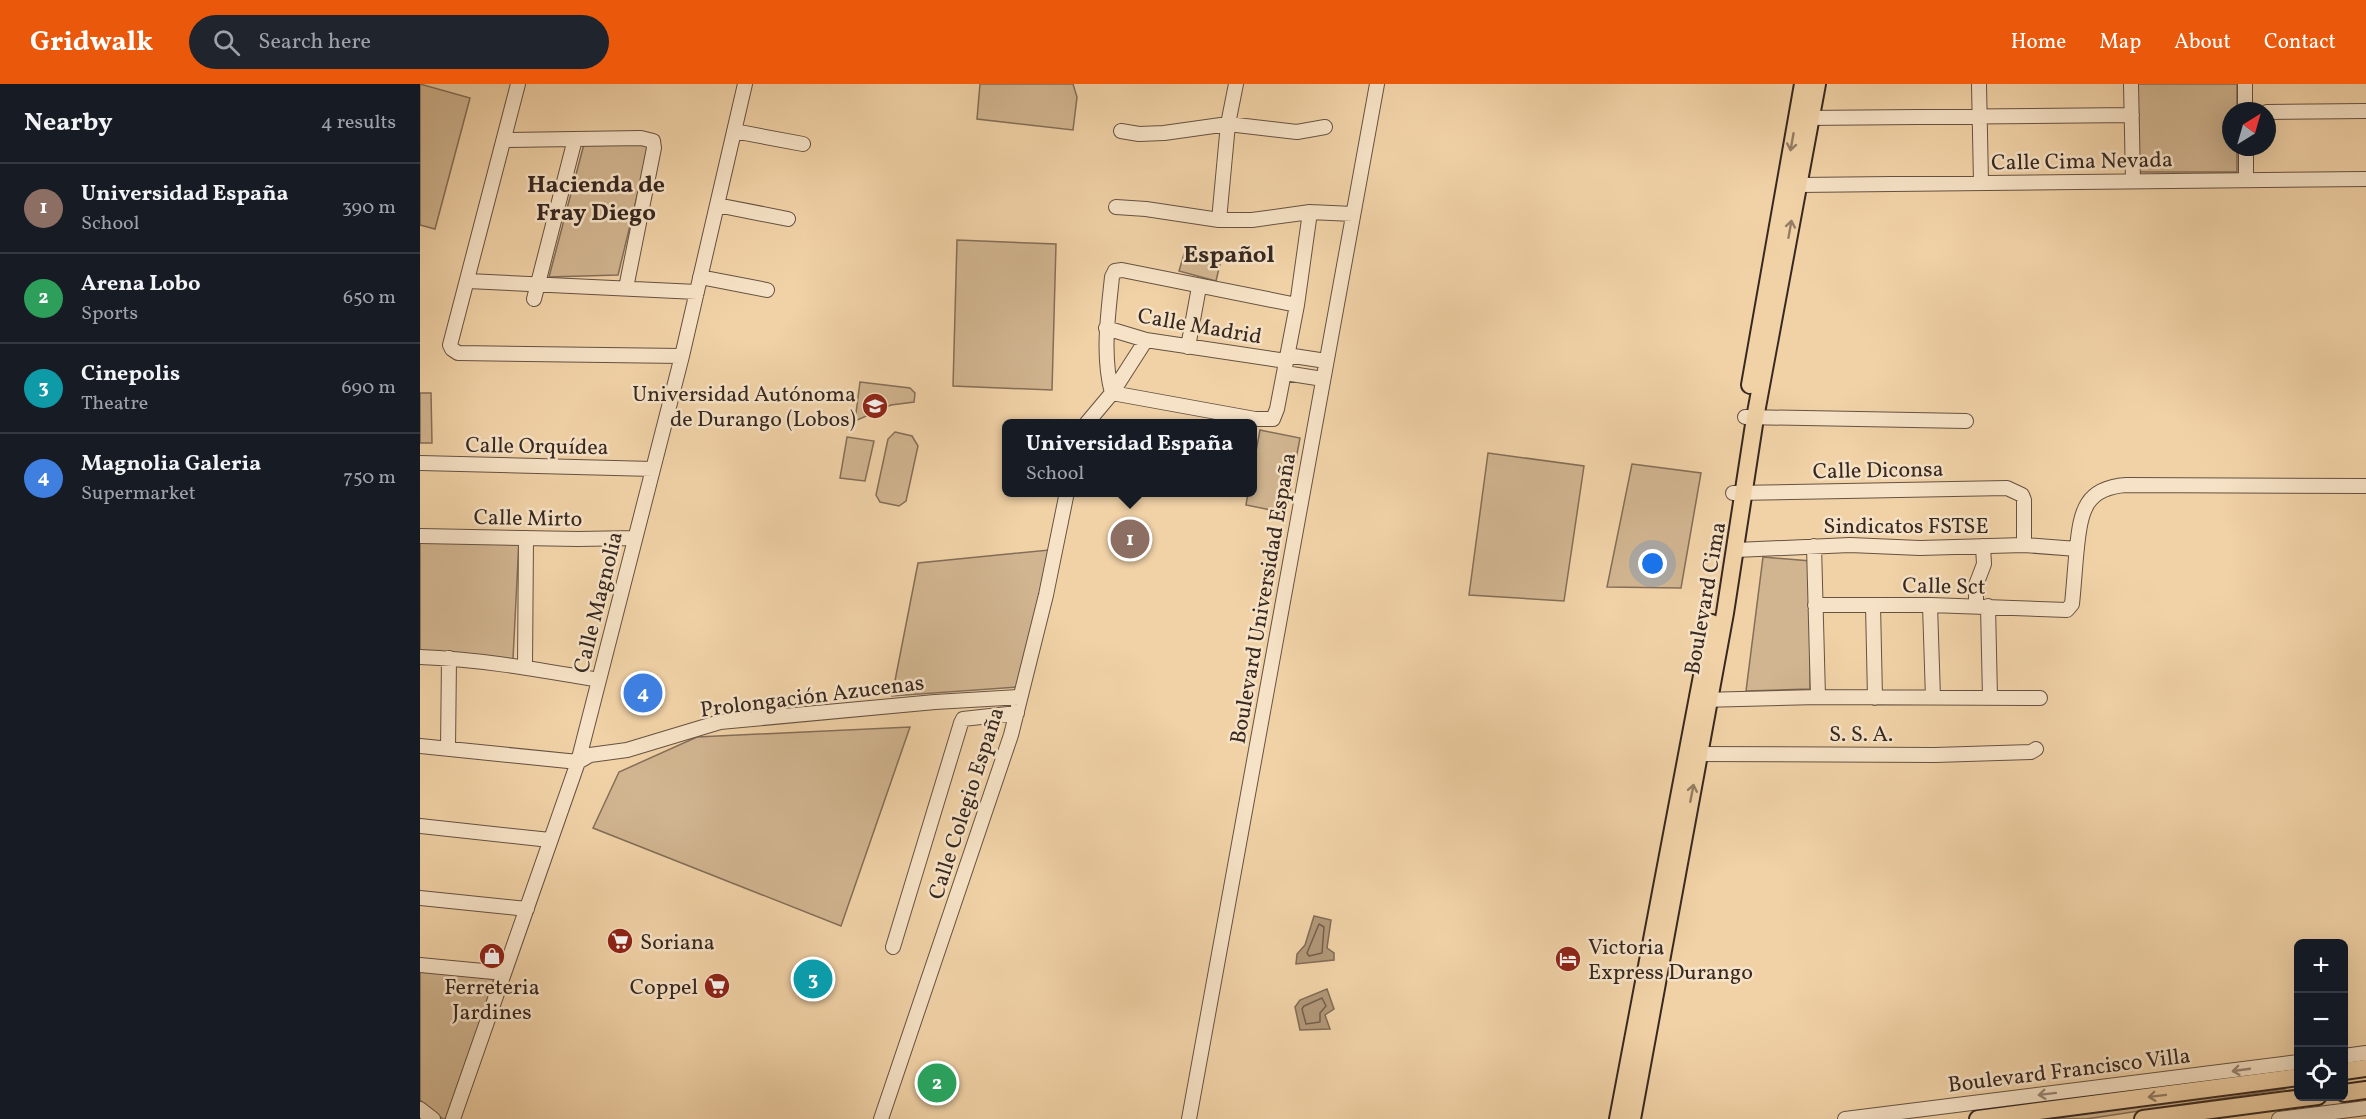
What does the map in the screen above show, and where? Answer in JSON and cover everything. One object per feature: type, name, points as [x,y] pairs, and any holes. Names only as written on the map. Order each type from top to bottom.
[{"type":"main road","name":"Boulevard Cima","points":[[1763,342],[1798,184],[1804,118],[1803,84]]},
{"type":"main road","name":"Boulevard Cima","points":[[1618,1119],[1692,754],[1715,611],[1739,493],[1763,342],[1804,118],[1817,84]]},
{"type":"main road","name":"Boulevard Cima","points":[[1702,700],[1736,550],[1739,493]]},
{"type":"main road","name":"Boulevard Cima","points":[[1632,1119],[1692,754]]},
{"type":"main road","points":[[2348,1070],[2366,1068]]},
{"type":"main road","name":"Boulevard Francisco Villa","points":[[1978,1119],[2294,1078]]},
{"type":"main road","points":[[2348,1092],[2366,1090]]},
{"type":"main road","points":[[2144,1119],[2294,1099]]},
{"type":"street","points":[[518,84],[451,342],[452,350],[458,353],[682,356]]},
{"type":"street","name":"Calle Magnolia","points":[[453,1119],[578,762],[682,356],[745,84]]},
{"type":"street","points":[[1219,220],[1227,124],[1236,84]]},
{"type":"street","name":"Boulevard Universidad España","points":[[1189,1119],[1377,84]]},
{"type":"street","points":[[1979,84],[1981,183]]},
{"type":"street","points":[[2131,84],[2133,181]]},
{"type":"street","points":[[2245,84],[2245,102]]},
{"type":"street","points":[[2276,112],[2366,111]]},
{"type":"street","points":[[1804,118],[2132,115]]},
{"type":"street","points":[[1121,131],[1139,134],[1164,133],[1227,124],[1297,132],[1325,127]]},
{"type":"street","points":[[734,132],[803,144]]},
{"type":"street","points":[[504,140],[641,138],[654,142],[626,288]]},
{"type":"street","points":[[534,299],[575,139]]},
{"type":"street","points":[[2246,156],[2246,179]]},
{"type":"street","name":"Calle Cima Nevada","points":[[1798,184],[2366,179]]},
{"type":"street","points":[[717,206],[788,219]]},
{"type":"street","points":[[1116,207],[1219,220],[1252,220],[1310,212],[1353,214]]},
{"type":"street","points":[[1257,419],[1271,420],[1277,409],[1297,304],[1310,212]]},
{"type":"street","points":[[1112,393],[1107,372],[1106,328],[1114,271],[1122,270],[1199,287],[1297,304]]},
{"type":"street","points":[[700,277],[767,291]]},
{"type":"street","points":[[468,281],[697,292]]},
{"type":"street","points":[[1188,347],[1199,287]]},
{"type":"street","name":"Calle Madrid","points":[[1106,328],[1146,340],[1286,363],[1326,361]]},
{"type":"street","points":[[1090,419],[1112,393],[1146,340]]},
{"type":"street","name":"Calle Madrid","points":[[1286,363],[1323,379]]},
{"type":"street","points":[[1112,393],[1255,419]]},
{"type":"street","points":[[1750,418],[1966,421]]},
{"type":"street","name":"Calle Orquídea","points":[[420,463],[653,469]]},
{"type":"street","points":[[2077,549],[2080,517],[2092,497],[2108,488],[2126,485],[2366,486]]},
{"type":"street","name":"Calle Diconsa","points":[[1739,493],[2007,488],[2022,495],[2024,500],[2024,545]]},
{"type":"street","name":"Calle Colegio España","points":[[881,1119],[935,964],[1017,713],[1046,595],[1066,497]]},
{"type":"street","name":"Calle Mirto","points":[[420,536],[635,537]]},
{"type":"street","points":[[525,667],[526,538]]},
{"type":"street","name":"Sindicatos FSTSE","points":[[1736,550],[1814,546],[2024,545],[2077,549]]},
{"type":"street","points":[[1814,546],[1818,697]]},
{"type":"street","points":[[1983,546],[1984,564],[1976,585],[1982,606],[1990,698]]},
{"type":"street","name":"Calle Sct","points":[[1815,605],[1982,606],[2062,610],[2070,607],[2077,549]]},
{"type":"street","points":[[1873,605],[1875,698]]},
{"type":"street","points":[[1930,605],[1932,698]]},
{"type":"street","points":[[420,657],[525,667],[599,680]]},
{"type":"street","points":[[448,748],[449,658]]},
{"type":"street","name":"Prolongación Azucenas","points":[[578,762],[590,755],[627,750],[720,722],[935,702],[1020,697]]},
{"type":"street","points":[[1702,700],[1818,697],[2040,698]]},
{"type":"street","points":[[893,947],[963,719],[972,716],[1017,713]]},
{"type":"street","points":[[420,746],[578,762]]},
{"type":"street","name":"S. S. A.","points":[[1692,754],[1935,755],[2031,752],[2036,749]]},
{"type":"street","points":[[420,826],[550,840]]},
{"type":"street","points":[[420,898],[527,909]]},
{"type":"street","points":[[420,966],[504,973]]},
{"type":"street","points":[[2348,1055],[2366,1053]]},
{"type":"street","name":"Boulevard Francisco Villa","points":[[1845,1119],[1906,1115],[2294,1063]]},
{"type":"street","points":[[2096,1104],[2126,1085]]},
{"type":"street","points":[[2310,1117],[2311,1101]]},
{"type":"street","points":[[2279,1119],[2310,1117],[2366,1108]]},
{"type":"street","points":[[420,1109],[433,1119]]},
{"type":"shaded area","points":[[420,84],[470,98],[435,229],[420,225]]},
{"type":"shaded area","points":[[980,84],[1073,84],[1077,97],[1073,130],[977,119]]},
{"type":"shaded area","points":[[2138,84],[2237,84],[2237,102],[2222,102],[2222,156],[2237,156],[2237,172],[2139,172]]},
{"type":"shaded area","points":[[650,143],[618,275],[549,277],[584,144]]},
{"type":"shaded area","points":[[957,240],[1056,244],[1052,390],[953,386]]},
{"type":"shaded area","points":[[1184,254],[1220,264],[1216,281],[1179,271]]},
{"type":"shaded area","points":[[860,382],[910,388],[915,393],[914,402],[891,405],[855,421]]},
{"type":"shaded area","points":[[420,393],[431,393],[432,443],[420,443]]},
{"type":"shaded area","points":[[1260,430],[1300,438],[1286,513],[1246,505],[1247,497],[1257,497],[1257,446]]},
{"type":"shaded area","points":[[895,432],[912,436],[918,446],[906,501],[899,506],[880,502],[876,495],[888,439]]},
{"type":"shaded area","points":[[847,437],[874,441],[865,481],[840,478]]},
{"type":"shaded area","points":[[1488,453],[1584,466],[1564,601],[1469,595]]},
{"type":"shaded area","points":[[1632,464],[1701,473],[1681,588],[1607,587]]},
{"type":"shaded area","points":[[420,538],[519,540],[513,659],[420,652]]},
{"type":"shaded area","points":[[1049,550],[1019,687],[892,696],[918,563]]},
{"type":"shaded area","points":[[1763,557],[1811,561],[1810,689],[1746,691]]},
{"type":"shaded area","points":[[910,727],[841,926],[593,828],[619,772],[697,737]]},
{"type":"shaded area","points":[[420,970],[494,979],[448,1119],[443,1119],[420,1100]]},
{"type":"shaded area","points":[[2283,1085],[2285,1089],[2086,1119],[2005,1119]]},
{"type":"water","points":[[1314,916],[1331,920],[1327,948],[1334,953],[1334,960],[1296,964],[1297,954],[1305,945]]},
{"type":"water","points":[[1327,989],[1334,1009],[1325,1015],[1330,1029],[1300,1030],[1295,1007],[1300,1000]]},
{"type":"place","name":"Universidad Autónoma de Durango (Lobos)","points":[[875,406]]},
{"type":"place","name":"Universidad España","points":[[1130,539]]},
{"type":"place","name":"Magnolia Galeria","points":[[643,693]]},
{"type":"place","name":"Soriana","points":[[620,941]]},
{"type":"place","name":"Ferreteria Jardines","points":[[492,956]]},
{"type":"place","name":"Victoria Express Durango","points":[[1568,959]]},
{"type":"place","name":"Cinepolis","points":[[813,979]]},
{"type":"place","name":"Coppel","points":[[717,986]]},
{"type":"place","name":"Arena Lobo","points":[[937,1083]]},
{"type":"district","name":"Hacienda de Fray Diego","points":[[596,198]]},
{"type":"district","name":"Español","points":[[1229,254]]}]
